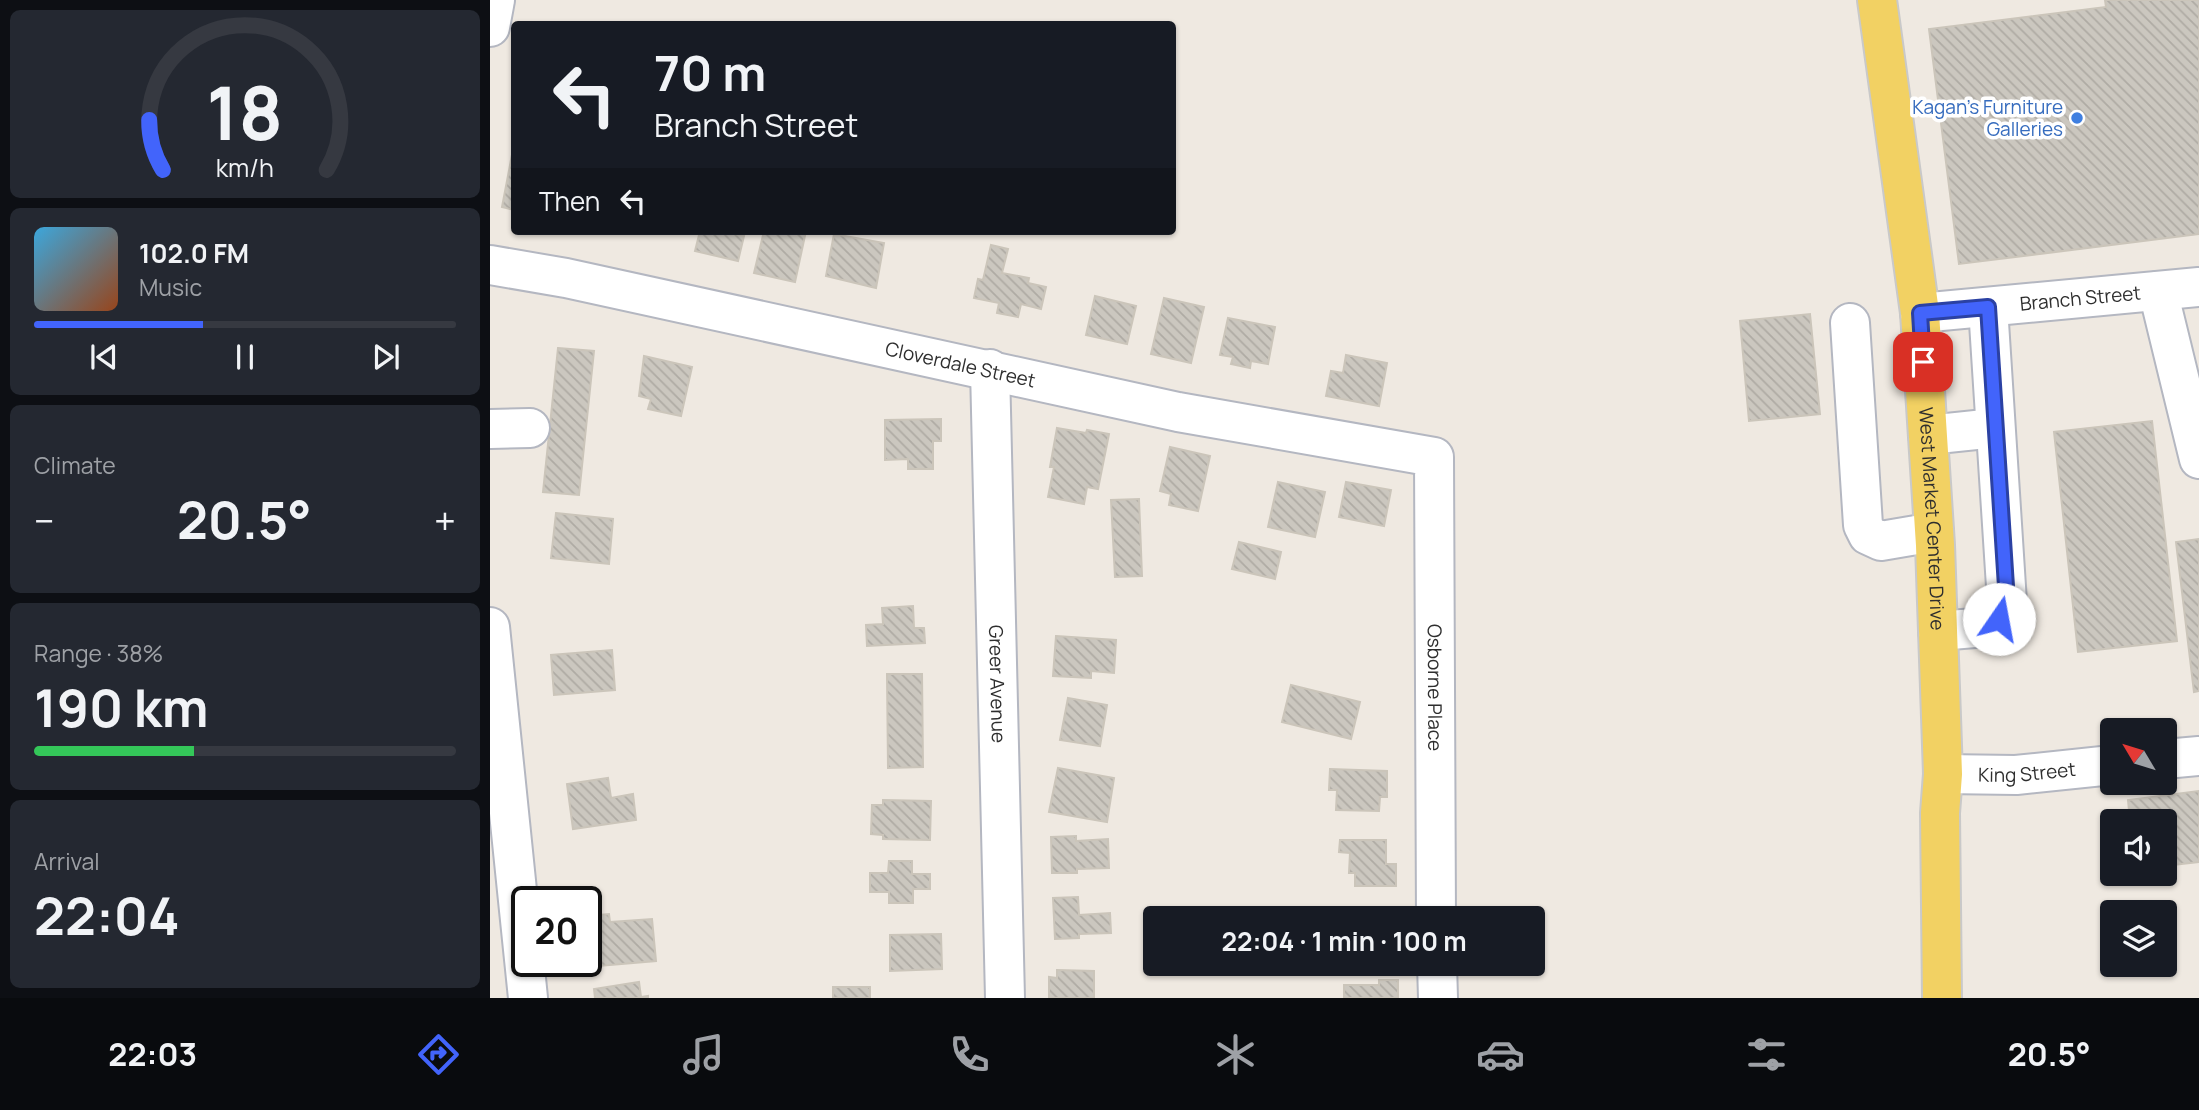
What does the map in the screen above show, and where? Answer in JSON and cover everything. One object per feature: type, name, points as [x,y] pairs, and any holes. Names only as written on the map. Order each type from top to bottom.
[{"type":"main road","name":"West Market Center Drive","points":[[1877,0],[1920,313],[1928,435],[1942,774],[1942,998]]},
{"type":"street","points":[[490,27],[495,0]]},
{"type":"street","name":"Cloverdale Street","points":[[490,265],[566,278],[1178,412],[1434,457]]},
{"type":"street","name":"Branch Street","points":[[1920,313],[2199,287]]},
{"type":"street","points":[[2158,291],[2199,459]]},
{"type":"street","points":[[1938,631],[1987,627],[1999,619],[2007,602],[1988,307]]},
{"type":"street","points":[[1850,323],[1863,525],[1868,535],[1881,541],[1934,532]]},
{"type":"street","name":"Greer Avenue","points":[[989,369],[1005,998]]},
{"type":"street","points":[[490,429],[530,428]]},
{"type":"street","points":[[1928,435],[1995,428]]},
{"type":"street","name":"Osborne Place","points":[[1434,457],[1436,906]]},
{"type":"street","points":[[490,627],[528,998]]},
{"type":"street","points":[[2177,758],[2199,756]]},
{"type":"street","name":"King Street","points":[[1942,774],[2016,775],[2100,766]]},
{"type":"street","points":[[1437,976],[1438,998]]},
{"type":"building","points":[[2105,0],[2199,0],[2199,234],[1959,264],[1929,29],[2106,7]]},
{"type":"building","points":[[511,160],[511,209],[502,207]]},
{"type":"building","points":[[699,235],[744,236],[738,261],[695,251]]},
{"type":"building","points":[[763,235],[805,235],[795,282],[754,273]]},
{"type":"building","points":[[834,235],[884,243],[876,288],[826,276]]},
{"type":"building","points":[[991,245],[1008,249],[1002,273],[1029,278],[1028,283],[1046,287],[1041,309],[1021,304],[1018,317],[997,313],[999,303],[974,298],[978,279],[983,280]]},
{"type":"building","points":[[1095,296],[1136,306],[1127,344],[1086,335]]},
{"type":"building","points":[[1164,298],[1204,307],[1191,363],[1151,354]]},
{"type":"building","points":[[1810,314],[1820,414],[1749,421],[1740,321]]},
{"type":"building","points":[[1228,318],[1275,327],[1268,364],[1251,361],[1250,368],[1231,364],[1233,357],[1220,355]]},
{"type":"building","points":[[558,348],[594,351],[579,495],[543,492]]},
{"type":"building","points":[[1346,355],[1387,363],[1379,406],[1326,396],[1331,371],[1343,373]]},
{"type":"building","points":[[644,356],[692,367],[681,416],[648,409],[651,399],[639,396]]},
{"type":"building","points":[[941,419],[941,441],[933,441],[933,469],[908,469],[908,459],[885,460],[885,420]]},
{"type":"building","points":[[2152,421],[2177,641],[2078,652],[2054,432]]},
{"type":"building","points":[[1057,428],[1109,434],[1098,489],[1087,487],[1084,504],[1048,497]]},
{"type":"building","points":[[1170,447],[1210,456],[1198,511],[1169,505],[1171,494],[1160,491]]},
{"type":"building","points":[[1278,482],[1325,492],[1315,537],[1268,527]]},
{"type":"building","points":[[1346,482],[1391,490],[1384,526],[1339,517]]},
{"type":"building","points":[[1139,499],[1142,576],[1115,577],[1111,500]]},
{"type":"building","points":[[556,513],[613,519],[609,564],[551,558]]},
{"type":"building","points":[[2199,539],[2199,691],[2194,692],[2176,542]]},
{"type":"building","points":[[1239,542],[1281,552],[1275,579],[1232,569]]},
{"type":"building","points":[[913,606],[914,628],[924,628],[925,643],[867,646],[866,625],[883,624],[882,608]]},
{"type":"building","points":[[1056,636],[1116,640],[1114,673],[1091,671],[1091,678],[1053,676]]},
{"type":"building","points":[[612,650],[615,690],[554,695],[551,655]]},
{"type":"building","points":[[887,674],[922,674],[923,767],[888,768]]},
{"type":"building","points":[[1291,685],[1360,702],[1351,739],[1282,722]]},
{"type":"building","points":[[1068,698],[1107,705],[1100,746],[1060,740]]},
{"type":"building","points":[[1058,768],[1114,778],[1107,822],[1049,812]]},
{"type":"building","points":[[1330,769],[1387,771],[1387,797],[1380,797],[1379,811],[1336,810],[1337,790],[1329,790]]},
{"type":"building","points":[[608,778],[611,798],[633,794],[636,820],[573,829],[567,784]]},
{"type":"building","points":[[2199,791],[2199,862],[2177,865],[2177,809],[2129,809],[2128,800]]},
{"type":"building","points":[[883,800],[931,801],[930,840],[883,839],[883,835],[871,834],[872,805],[883,805]]},
{"type":"building","points":[[1076,836],[1076,841],[1108,839],[1109,868],[1077,869],[1077,873],[1052,873],[1051,837]]},
{"type":"building","points":[[1340,840],[1386,840],[1386,864],[1396,864],[1396,886],[1355,886],[1355,873],[1349,873],[1350,853],[1339,852]]},
{"type":"building","points":[[889,861],[912,861],[912,874],[930,874],[930,889],[913,889],[913,903],[889,903],[889,892],[870,892],[870,873],[888,873]]},
{"type":"building","points":[[1078,897],[1079,915],[1110,913],[1111,933],[1079,934],[1079,938],[1055,939],[1053,898]]},
{"type":"building","points":[[609,914],[610,922],[652,919],[656,961],[602,966],[602,915]]},
{"type":"building","points":[[941,934],[942,969],[890,971],[890,935]]},
{"type":"building","points":[[1057,970],[1094,971],[1094,998],[1049,998],[1049,977],[1057,978]]},
{"type":"building","points":[[1379,980],[1398,980],[1398,998],[1344,998],[1344,985],[1379,985]]},
{"type":"building","points":[[639,982],[641,997],[648,998],[595,998],[594,989]]},
{"type":"building","points":[[833,987],[870,987],[870,998],[833,998]]},
{"type":"place","name":"Kagan's Furniture Galleries","points":[[2077,118]]},
{"type":"route","points":[[1923,362],[1920,313],[1988,307],[2007,602],[1999,619]]}]
